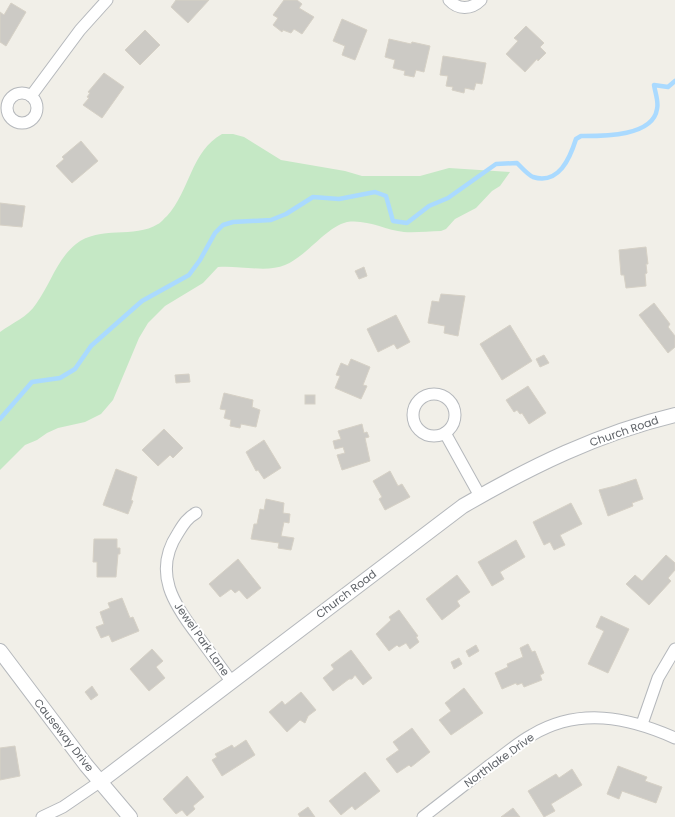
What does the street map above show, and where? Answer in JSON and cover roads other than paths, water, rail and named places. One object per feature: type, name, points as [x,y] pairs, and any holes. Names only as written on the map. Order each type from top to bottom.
[{"type":"street","points":[[31,96],[80,30],[107,0]]},
{"type":"street","points":[[449,0],[454,5],[466,8],[472,7],[480,0]]},
{"type":"street","name":"Church Road","points":[[42,817],[63,807],[101,782],[405,548],[463,506],[556,456],[606,436],[675,415]]},
{"type":"street","points":[[445,433],[480,496]]},
{"type":"street","name":"Jewel Park Lane","points":[[196,513],[188,518],[171,544],[167,558],[168,584],[180,613],[231,681]]},
{"type":"street","points":[[642,724],[658,678],[675,649]]},
{"type":"street","name":"Causeway Drive","points":[[0,651],[101,782],[130,817]]},
{"type":"street","name":"Northlake Drive","points":[[423,817],[519,743],[547,728],[571,720],[595,717],[623,719],[642,724],[675,738]]},
{"type":"waterway","points":[[0,419],[32,382],[60,378],[75,369],[91,346],[142,301],[189,275],[200,260],[215,233],[223,225],[233,222],[271,220],[286,214],[313,197],[339,199],[375,192],[386,196],[393,221],[407,223],[429,206],[448,198],[496,164],[517,163],[533,177],[550,177],[556,174],[567,161],[576,139],[581,136],[601,136],[625,133],[646,125],[653,118],[657,109],[654,85],[668,87],[675,81]]}]
